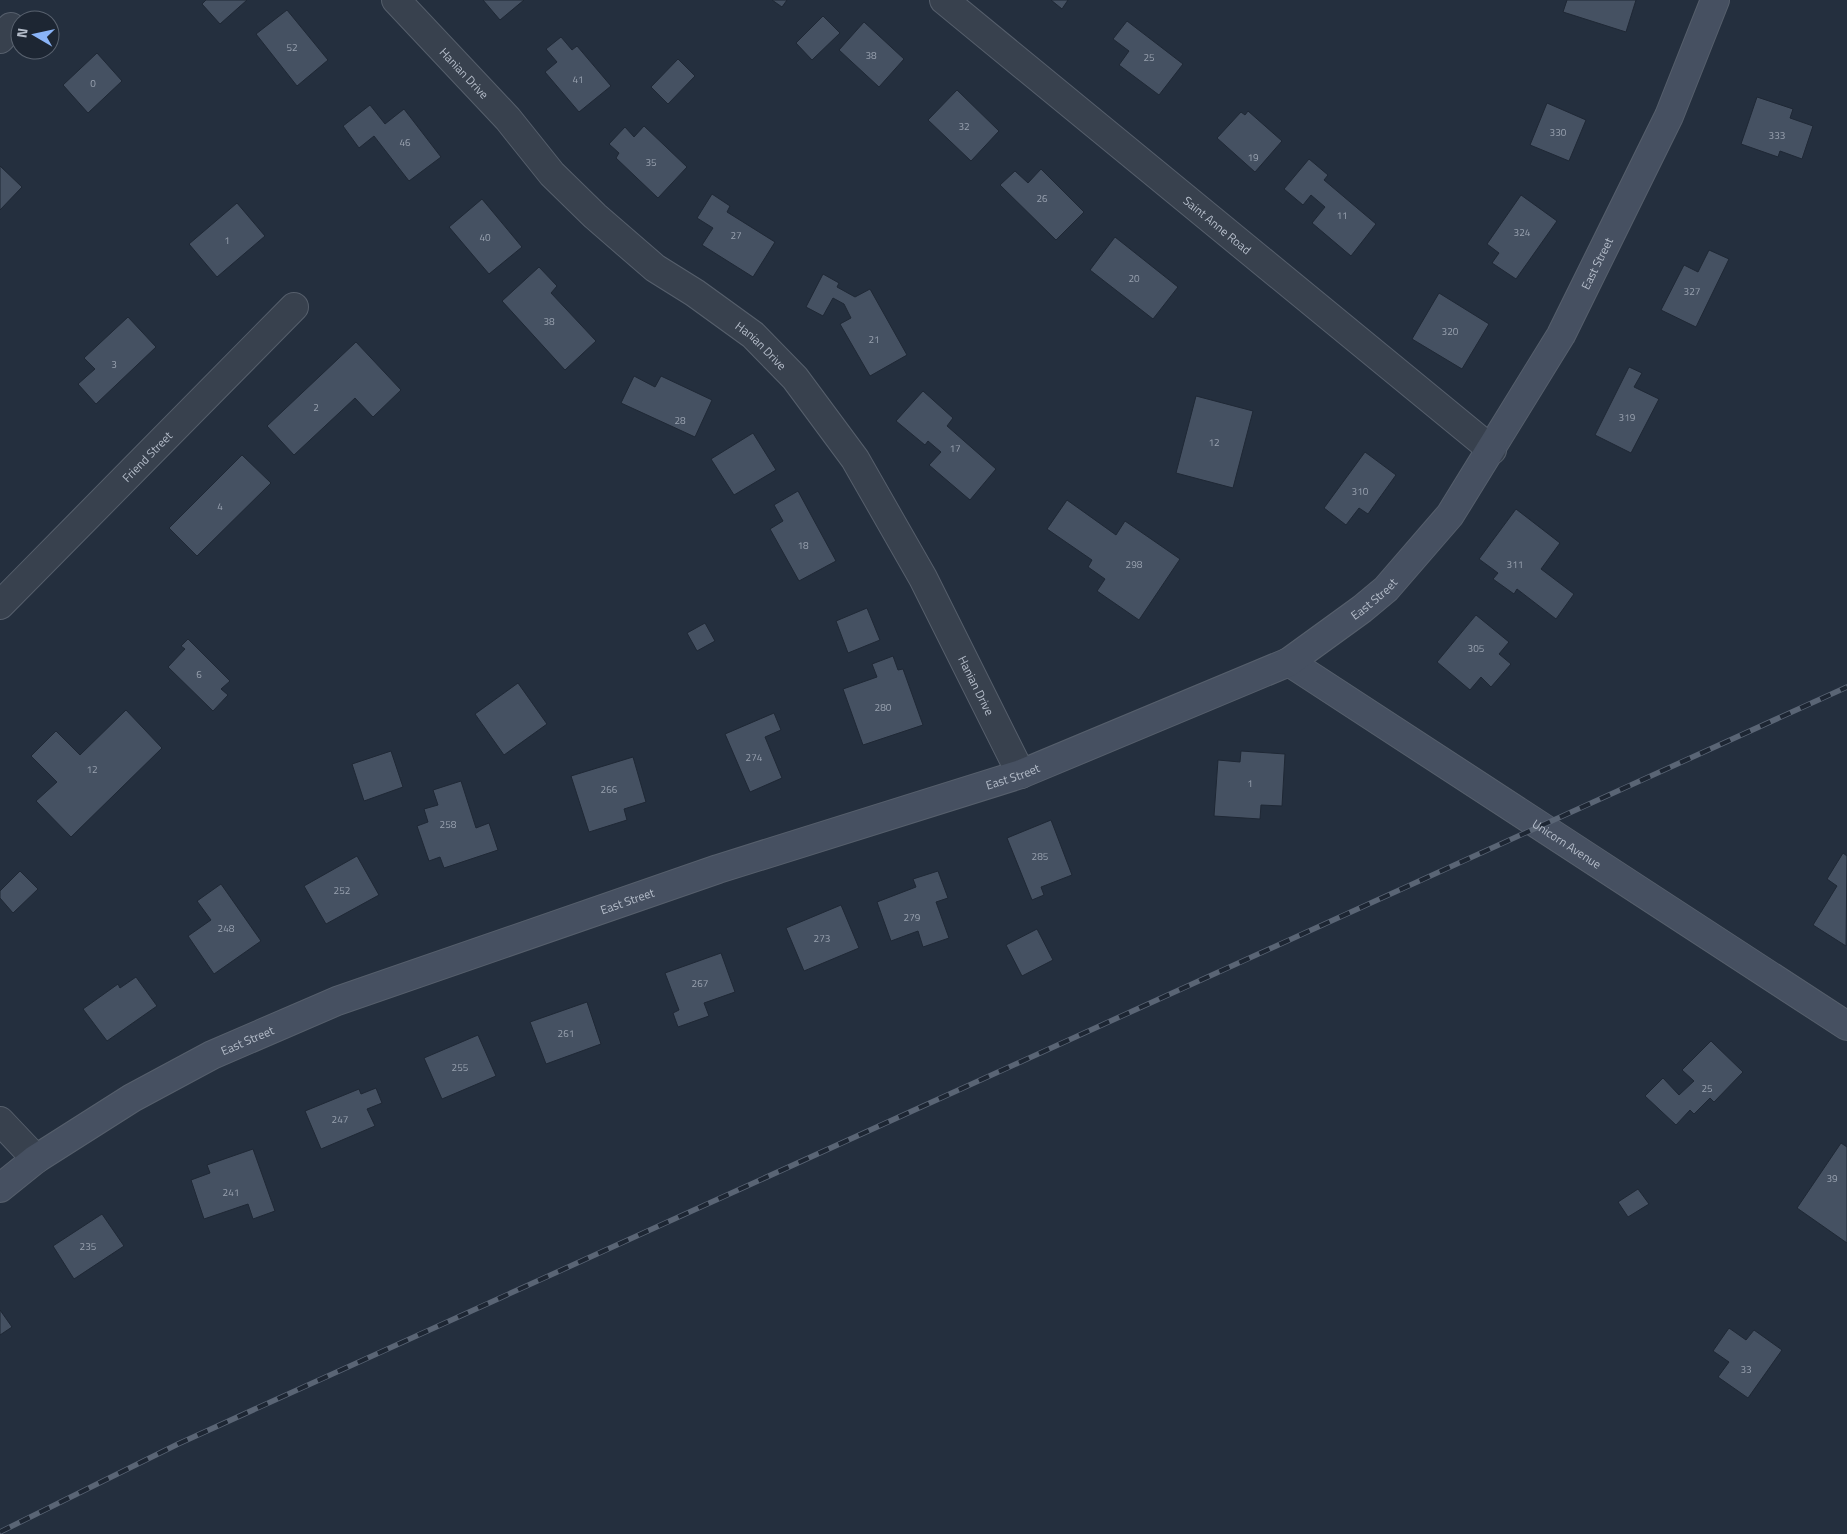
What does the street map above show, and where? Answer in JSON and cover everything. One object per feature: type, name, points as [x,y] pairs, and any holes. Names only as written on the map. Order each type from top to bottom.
[{"type":"street","name":"Hanian Drive","points":[[396,0],[508,120],[552,174],[595,216],[655,268],[695,293],[754,335],[795,378],[855,459],[923,578],[1021,774]]},
{"type":"street","name":"Saint Anne Road","points":[[944,0],[1492,450]]},
{"type":"street","name":"East Street","points":[[0,1188],[36,1158],[132,1098],[212,1056],[337,1001],[718,869],[1021,774],[1289,662],[1362,609],[1386,589],[1450,516],[1561,335],[1669,116],[1715,0]]},
{"type":"street","name":"Friend Street","points":[[0,605],[294,307]]},
{"type":"street","name":"Unicorn Avenue","points":[[1289,662],[1847,1026]]},
{"type":"street","points":[[0,1120],[36,1158]]},
{"type":"building","points":[[206,0],[247,0],[220,24],[202,4]]},
{"type":"building","points":[[483,0],[524,0],[500,20]]},
{"type":"building","points":[[772,0],[787,0],[782,7]]},
{"type":"building","points":[[1051,0],[1068,0],[1062,9]]},
{"type":"building","points":[[1567,0],[1636,0],[1626,32],[1563,12]]},
{"type":"building","points":[[287,10],[328,60],[297,86],[256,34]]},
{"type":"building","points":[[823,16],[840,33],[812,60],[796,43]]},
{"type":"building","points":[[1127,21],[1183,64],[1159,95],[1119,65],[1129,51],[1113,39]]},
{"type":"building","points":[[864,22],[904,59],[879,87],[839,50]]},
{"type":"building","points":[[561,37],[572,50],[577,46],[611,86],[579,112],[545,72],[557,62],[546,49]]},
{"type":"building","points":[[97,53],[122,81],[88,113],[63,85]]},
{"type":"building","points":[[678,59],[695,76],[668,104],[651,87]]},
{"type":"building","points":[[957,90],[999,131],[971,161],[928,120]]},
{"type":"building","points":[[1757,97],[1793,109],[1790,118],[1813,126],[1802,159],[1780,151],[1778,157],[1741,144]]},
{"type":"building","points":[[1547,103],[1586,120],[1569,161],[1530,145]]},
{"type":"building","points":[[370,105],[385,124],[404,109],[441,157],[409,181],[374,136],[359,148],[343,126]]},
{"type":"building","points":[[1248,111],[1282,141],[1255,172],[1217,138],[1241,112],[1245,115]]},
{"type":"building","points":[[644,126],[687,167],[658,198],[616,158],[619,153],[609,144],[625,127],[634,137]]},
{"type":"building","points":[[1309,159],[1328,175],[1324,180],[1376,224],[1351,256],[1312,223],[1325,207],[1311,195],[1303,205],[1284,189]]},
{"type":"building","points":[[0,166],[22,187],[0,210]]},
{"type":"building","points":[[1041,169],[1084,212],[1056,240],[1000,185],[1015,171],[1028,183]]},
{"type":"building","points":[[712,194],[730,206],[727,212],[775,242],[753,277],[702,245],[713,228],[697,218]]},
{"type":"building","points":[[1521,195],[1557,221],[1516,279],[1492,263],[1499,253],[1487,244]]},
{"type":"building","points":[[482,199],[522,247],[489,274],[449,227]]},
{"type":"building","points":[[237,203],[265,236],[217,277],[189,244]]},
{"type":"building","points":[[1115,237],[1178,287],[1153,319],[1090,270]]},
{"type":"building","points":[[1709,250],[1729,259],[1696,327],[1661,310],[1684,265],[1698,272]]},
{"type":"building","points":[[539,267],[557,286],[551,293],[596,341],[565,370],[502,301]]},
{"type":"building","points":[[823,274],[839,283],[837,287],[855,297],[870,289],[907,355],[870,376],[840,324],[851,318],[844,304],[833,298],[823,316],[806,307]]},
{"type":"building","points":[[1439,293],[1489,324],[1462,369],[1412,339]]},
{"type":"building","points":[[128,317],[156,347],[96,404],[78,384],[95,369],[84,358]]},
{"type":"building","points":[[356,342],[401,390],[373,417],[355,398],[294,455],[267,426]]},
{"type":"building","points":[[1629,367],[1642,373],[1634,387],[1659,399],[1631,453],[1595,435]]},
{"type":"building","points":[[634,376],[655,387],[661,376],[712,400],[695,437],[621,403]]},
{"type":"building","points":[[923,391],[953,418],[947,426],[996,469],[970,500],[929,465],[941,452],[928,441],[925,445],[896,421]]},
{"type":"building","points":[[1196,396],[1253,411],[1233,488],[1176,473]]},
{"type":"building","points":[[753,433],[776,470],[734,495],[711,459]]},
{"type":"building","points":[[1365,452],[1396,475],[1368,514],[1359,508],[1346,525],[1324,508]]},
{"type":"building","points":[[242,455],[271,483],[197,556],[169,528]]},
{"type":"building","points":[[798,491],[836,561],[799,581],[770,529],[783,521],[774,505]]},
{"type":"building","points":[[1067,500],[1116,535],[1125,521],[1180,559],[1139,620],[1097,591],[1105,579],[1088,567],[1092,560],[1047,529]]},
{"type":"building","points":[[1516,509],[1560,543],[1541,569],[1574,594],[1556,619],[1517,589],[1514,594],[1493,579],[1498,573],[1479,559]]},
{"type":"building","points":[[867,608],[880,640],[848,653],[836,621]]},
{"type":"building","points":[[1476,615],[1509,642],[1499,654],[1511,664],[1491,687],[1481,677],[1470,690],[1437,662]]},
{"type":"building","points":[[705,623],[715,641],[697,651],[687,633]]},
{"type":"building","points":[[188,639],[230,681],[221,689],[228,695],[213,711],[168,667],[185,649],[181,646]]},
{"type":"building","points":[[893,656],[898,670],[903,669],[923,725],[863,745],[843,689],[877,677],[872,664]]},
{"type":"building","points":[[518,683],[547,724],[504,755],[475,714]]},
{"type":"building","points":[[126,710],[162,748],[71,837],[36,801],[57,782],[31,756],[56,731],[80,755]]},
{"type":"building","points":[[774,713],[781,730],[765,737],[782,778],[750,792],[725,734]]},
{"type":"building","points":[[391,751],[403,787],[364,801],[352,764]]},
{"type":"building","points":[[1241,751],[1285,754],[1282,806],[1261,805],[1260,819],[1214,816],[1218,760],[1240,762]]},
{"type":"building","points":[[633,757],[646,802],[624,809],[627,820],[589,832],[571,776]]},
{"type":"building","points":[[461,781],[476,828],[489,823],[498,850],[444,868],[440,857],[429,861],[417,826],[428,822],[424,809],[438,805],[433,790]]},
{"type":"building","points":[[1051,820],[1072,875],[1041,887],[1044,895],[1032,900],[1007,838]]},
{"type":"building","points":[[1843,853],[1847,856],[1846,946],[1813,925],[1837,886],[1827,879]]},
{"type":"building","points":[[357,856],[379,895],[326,924],[304,886]]},
{"type":"building","points":[[20,871],[38,889],[13,913],[0,898],[0,891]]},
{"type":"building","points":[[938,871],[948,898],[936,902],[949,938],[923,947],[918,931],[891,941],[877,902],[916,887],[913,879]]},
{"type":"building","points":[[221,884],[261,941],[214,974],[188,936],[211,920],[197,901]]},
{"type":"building","points":[[841,905],[859,948],[804,971],[786,928]]},
{"type":"building","points":[[1037,929],[1053,960],[1022,976],[1006,945]]},
{"type":"building","points":[[721,953],[735,992],[704,1003],[709,1016],[678,1027],[673,1013],[679,1010],[665,973]]},
{"type":"building","points":[[136,977],[157,1006],[107,1041],[83,1009],[118,984],[120,988]]},
{"type":"building","points":[[587,1002],[601,1044],[546,1064],[530,1022]]},
{"type":"building","points":[[478,1035],[496,1076],[442,1099],[424,1058]]},
{"type":"building","points":[[1711,1041],[1743,1072],[1714,1102],[1710,1098],[1694,1114],[1690,1110],[1676,1125],[1645,1096],[1663,1078],[1679,1095],[1694,1081],[1682,1070]]},
{"type":"building","points":[[376,1088],[382,1103],[367,1109],[375,1126],[321,1149],[305,1111],[359,1089],[361,1094]]},
{"type":"building","points":[[1841,1143],[1847,1147],[1847,1243],[1797,1208]]},
{"type":"building","points":[[253,1149],[275,1211],[253,1219],[248,1204],[204,1219],[191,1180],[210,1173],[207,1165]]},
{"type":"building","points":[[1638,1189],[1649,1204],[1628,1217],[1618,1202]]},
{"type":"building","points":[[102,1214],[124,1246],[74,1279],[53,1246]]},
{"type":"building","points":[[0,1310],[12,1327],[0,1335]]},
{"type":"building","points":[[1729,1328],[1746,1340],[1754,1330],[1782,1350],[1748,1398],[1718,1377],[1729,1362],[1713,1351]]},
{"type":"railway","points":[[0,1532],[178,1444],[1847,687]]}]
